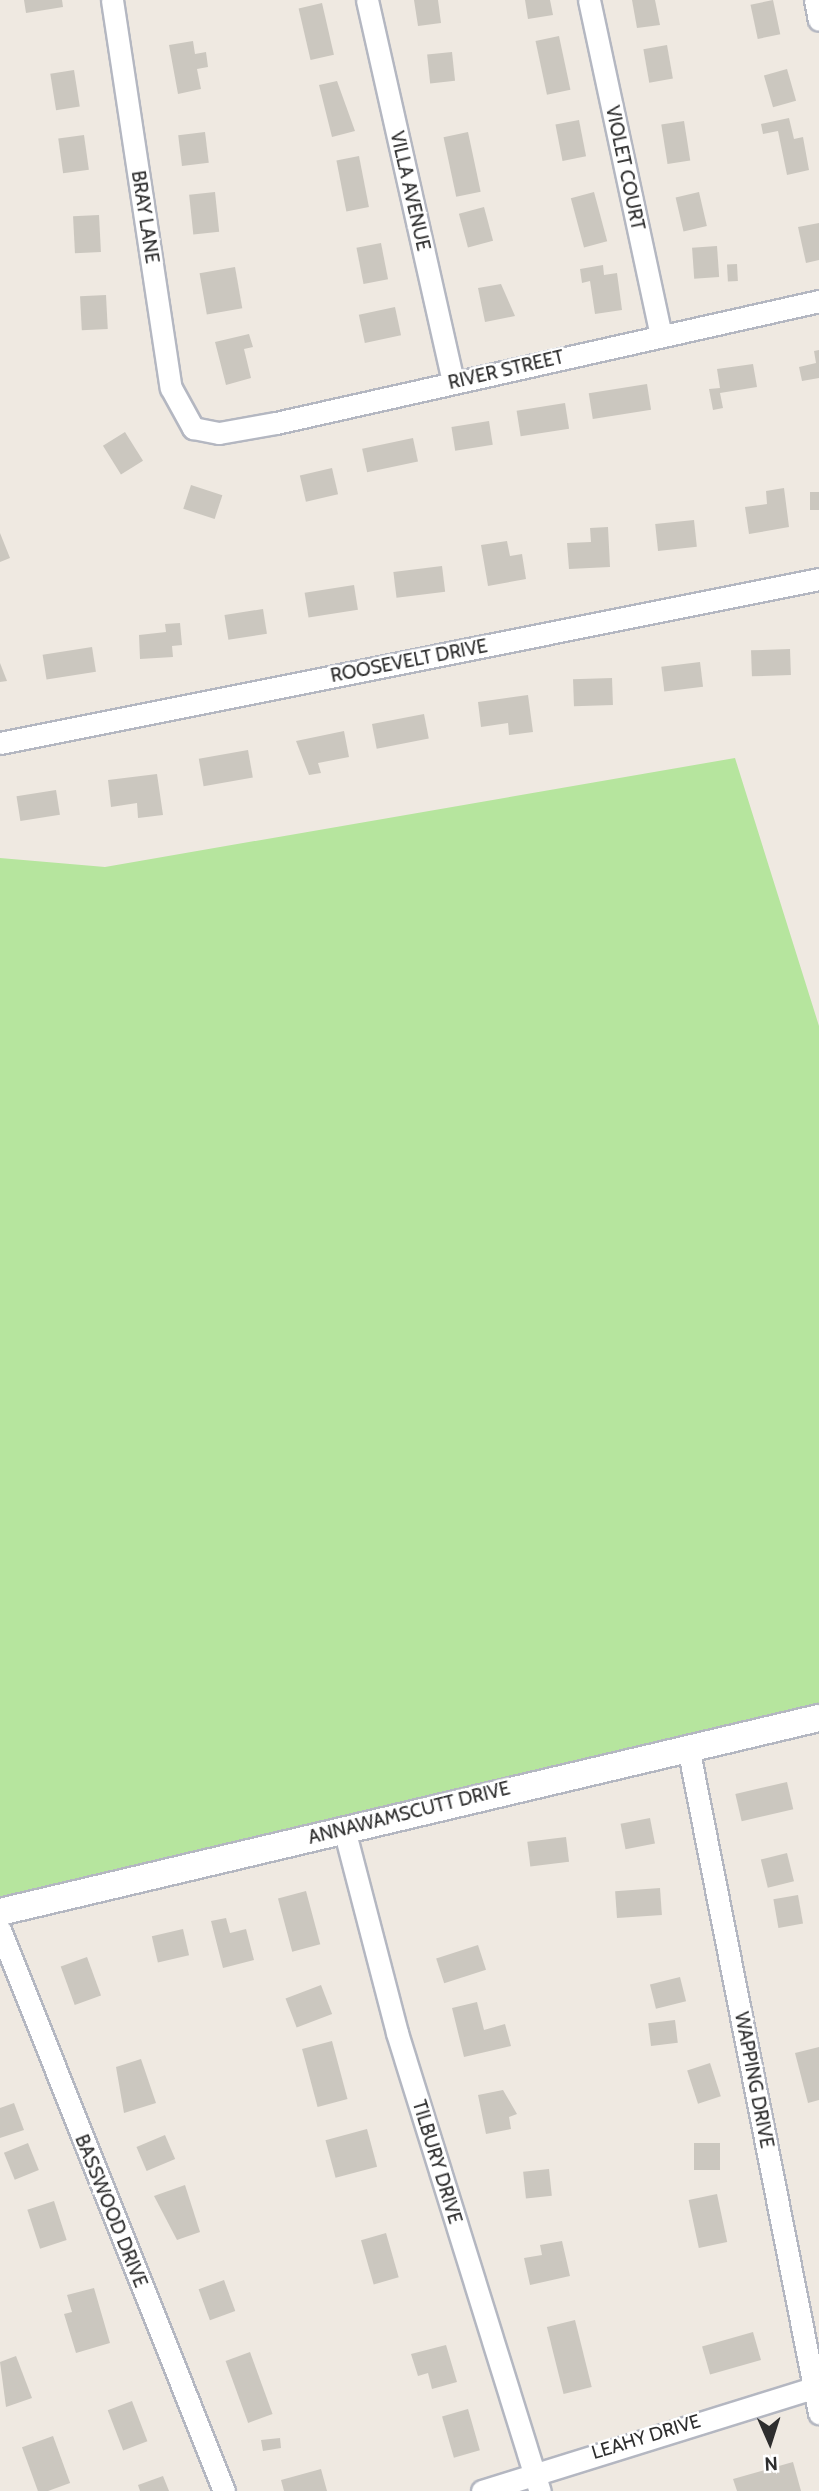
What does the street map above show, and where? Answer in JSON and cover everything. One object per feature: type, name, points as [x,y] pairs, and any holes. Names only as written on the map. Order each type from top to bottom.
[{"type":"street","name":"BRAY LANE","points":[[112,0],[171,388],[193,428]]},
{"type":"street","name":"VILLA AVENUE","points":[[367,0],[453,382]]},
{"type":"street","name":"VIOLET COURT","points":[[589,0],[662,335]]},
{"type":"street","points":[[815,0],[819,20]]},
{"type":"street","name":"RIVER STREET","points":[[193,428],[219,433],[819,301]]},
{"type":"street","name":"ROOSEVELT DRIVE","points":[[0,743],[819,579]]},
{"type":"street","name":"ANNAWAMSCUTT DRIVE","points":[[0,1912],[819,1718]]},
{"type":"street","name":"WAPPING DRIVE","points":[[688,1747],[819,2413]]},
{"type":"street","name":"TILBURY DRIVE","points":[[345,1829],[397,2033],[538,2482]]},
{"type":"street","name":"BASSWOOD DRIVE","points":[[0,1930],[224,2491]]},
{"type":"street","name":"LEAHY DRIVE","points":[[482,2491],[538,2482],[813,2388]]},
{"type":"green space","points":[[735,758],[819,1026],[819,1711],[0,1908],[0,858],[105,867]]},
{"type":"building","points":[[24,0],[62,0],[63,7],[26,13]]},
{"type":"building","points":[[414,0],[438,0],[441,23],[418,26]]},
{"type":"building","points":[[525,0],[550,0],[553,15],[528,19]]},
{"type":"building","points":[[632,0],[655,0],[660,25],[637,28]]},
{"type":"building","points":[[773,0],[780,34],[758,39],[751,5]]},
{"type":"building","points":[[322,3],[334,55],[311,60],[299,8]]},
{"type":"building","points":[[559,36],[570,90],[547,95],[536,41]]},
{"type":"building","points":[[193,41],[195,54],[206,52],[208,67],[197,69],[201,89],[178,94],[169,45]]},
{"type":"building","points":[[667,45],[673,78],[649,83],[643,49]]},
{"type":"building","points":[[452,52],[455,81],[430,83],[427,55]]},
{"type":"building","points":[[787,69],[796,101],[773,107],[764,76]]},
{"type":"building","points":[[74,70],[80,107],[56,110],[50,74]]},
{"type":"building","points":[[337,81],[355,131],[332,137],[319,85]]},
{"type":"building","points":[[789,118],[794,139],[803,137],[809,170],[787,175],[778,131],[763,134],[761,124]]},
{"type":"building","points":[[579,120],[586,156],[563,161],[555,125]]},
{"type":"building","points":[[684,121],[690,161],[668,164],[661,125]]},
{"type":"building","points":[[205,132],[209,163],[182,166],[178,135]]},
{"type":"building","points":[[468,132],[481,192],[456,197],[444,137]]},
{"type":"building","points":[[84,135],[89,170],[63,173],[58,139]]},
{"type":"building","points":[[359,156],[369,207],[346,211],[336,160]]},
{"type":"building","points":[[215,192],[219,232],[193,234],[189,195]]},
{"type":"building","points":[[594,192],[607,241],[584,247],[571,198]]},
{"type":"building","points":[[699,192],[707,226],[683,232],[676,197]]},
{"type":"building","points":[[484,207],[493,241],[468,248],[459,214]]},
{"type":"building","points":[[99,215],[101,252],[75,253],[73,216]]},
{"type":"building","points":[[819,223],[819,260],[806,263],[798,227]]},
{"type":"building","points":[[381,243],[388,279],[364,284],[356,248]]},
{"type":"building","points":[[717,246],[719,277],[694,279],[692,248]]},
{"type":"building","points":[[737,264],[738,281],[728,282],[727,265]]},
{"type":"building","points":[[603,265],[604,275],[617,273],[622,310],[595,314],[590,281],[582,283],[580,269]]},
{"type":"building","points":[[235,267],[242,308],[207,315],[200,273]]},
{"type":"building","points":[[501,284],[515,316],[485,322],[478,288]]},
{"type":"building","points":[[106,295],[108,329],[82,330],[80,296]]},
{"type":"building","points":[[395,307],[401,335],[365,343],[359,315]]},
{"type":"building","points":[[249,334],[253,347],[244,349],[251,378],[226,385],[215,342]]},
{"type":"building","points":[[819,350],[819,378],[802,381],[799,367],[816,363],[814,351]]},
{"type":"building","points":[[753,364],[757,387],[720,393],[723,408],[713,410],[709,389],[720,388],[717,369]]},
{"type":"building","points":[[647,384],[651,410],[593,419],[589,393]]},
{"type":"building","points":[[565,403],[569,429],[521,436],[517,411]]},
{"type":"building","points":[[489,421],[493,445],[455,451],[451,427]]},
{"type":"building","points":[[125,432],[143,461],[121,475],[103,446]]},
{"type":"building","points":[[413,438],[418,461],[367,472],[362,449]]},
{"type":"building","points":[[332,468],[338,494],[306,502],[300,475]]},
{"type":"building","points":[[191,485],[222,495],[215,519],[183,509]]},
{"type":"building","points":[[784,488],[789,527],[749,534],[745,507],[767,504],[766,491]]},
{"type":"building","points":[[810,492],[819,492],[819,510],[810,510]]},
{"type":"building","points":[[694,520],[697,547],[658,551],[655,524]]},
{"type":"building","points":[[608,527],[610,567],[569,569],[567,543],[591,542],[590,528]]},
{"type":"building","points":[[0,533],[10,558],[0,562]]},
{"type":"building","points":[[507,541],[510,556],[522,554],[526,579],[488,586],[481,545]]},
{"type":"building","points":[[442,566],[445,592],[397,598],[393,572]]},
{"type":"building","points":[[354,585],[358,610],[309,618],[305,593]]},
{"type":"building","points":[[263,609],[267,634],[228,640],[224,615]]},
{"type":"building","points":[[180,623],[182,645],[172,646],[173,657],[140,659],[139,635],[166,632],[165,624]]},
{"type":"building","points":[[92,647],[96,672],[47,680],[43,655]]},
{"type":"building","points":[[790,649],[791,675],[752,676],[751,650]]},
{"type":"building","points":[[700,662],[703,687],[664,692],[661,667]]},
{"type":"building","points":[[0,663],[7,681],[0,682]]},
{"type":"building","points":[[612,678],[613,705],[574,706],[573,679]]},
{"type":"building","points":[[528,695],[533,732],[509,735],[508,723],[481,727],[478,702]]},
{"type":"building","points":[[424,714],[429,739],[377,749],[372,724]]},
{"type":"building","points":[[344,731],[349,757],[318,763],[321,773],[309,775],[296,741]]},
{"type":"building","points":[[248,750],[253,778],[204,786],[199,759]]},
{"type":"building","points":[[157,774],[163,815],[138,818],[137,803],[111,807],[108,780]]},
{"type":"building","points":[[56,790],[60,815],[20,821],[16,796]]},
{"type":"building","points":[[787,1782],[793,1809],[742,1821],[735,1794]]},
{"type":"building","points":[[650,1818],[655,1844],[626,1849],[621,1824]]},
{"type":"building","points":[[566,1837],[569,1862],[530,1867],[527,1842]]},
{"type":"building","points":[[787,1853],[794,1881],[768,1888],[761,1860]]},
{"type":"building","points":[[660,1888],[662,1915],[617,1918],[615,1891]]},
{"type":"building","points":[[306,1891],[320,1944],[292,1952],[278,1899]]},
{"type":"building","points":[[798,1895],[803,1924],[778,1928],[773,1899]]},
{"type":"building","points":[[226,1918],[230,1933],[246,1929],[254,1960],[223,1968],[211,1921]]},
{"type":"building","points":[[183,1929],[189,1955],[158,1963],[152,1936]]},
{"type":"building","points":[[478,1945],[486,1970],[444,1983],[436,1959]]},
{"type":"building","points":[[87,1957],[101,1996],[75,2005],[61,1967]]},
{"type":"building","points":[[680,1977],[686,2001],[656,2009],[650,1984]]},
{"type":"building","points":[[321,1985],[332,2014],[297,2028],[286,1999]]},
{"type":"building","points":[[477,2002],[484,2030],[505,2024],[511,2046],[464,2057],[452,2008]]},
{"type":"building","points":[[675,2020],[678,2043],[651,2046],[648,2023]]},
{"type":"building","points":[[332,2041],[348,2099],[318,2107],[302,2049]]},
{"type":"building","points":[[819,2047],[819,2100],[808,2103],[795,2053]]},
{"type":"building","points":[[141,2059],[156,2103],[124,2113],[116,2067]]},
{"type":"building","points":[[710,2063],[721,2096],[698,2104],[687,2070]]},
{"type":"building","points":[[503,2090],[517,2114],[509,2117],[511,2129],[486,2134],[478,2095]]},
{"type":"building","points":[[14,2103],[24,2130],[0,2138],[0,2108]]},
{"type":"building","points":[[367,2129],[377,2167],[336,2178],[325,2140]]},
{"type":"building","points":[[165,2135],[175,2159],[147,2171],[136,2147]]},
{"type":"building","points":[[28,2143],[39,2170],[15,2180],[4,2153]]},
{"type":"building","points":[[694,2143],[720,2143],[720,2170],[694,2170]]},
{"type":"building","points":[[549,2169],[552,2196],[526,2199],[523,2172]]},
{"type":"building","points":[[185,2185],[200,2232],[177,2240],[154,2196]]},
{"type":"building","points":[[717,2194],[727,2242],[699,2248],[689,2200]]},
{"type":"building","points":[[54,2201],[67,2240],[40,2249],[27,2210]]},
{"type":"building","points":[[386,2233],[399,2277],[374,2284],[361,2240]]},
{"type":"building","points":[[562,2241],[570,2276],[530,2285],[524,2258],[542,2255],[540,2245]]},
{"type":"building","points":[[224,2280],[235,2311],[210,2320],[199,2289]]},
{"type":"building","points":[[94,2288],[110,2343],[76,2353],[64,2314],[72,2312],[67,2295]]},
{"type":"building","points":[[575,2320],[592,2387],[564,2394],[547,2327]]},
{"type":"building","points":[[753,2332],[761,2360],[710,2374],[702,2347]]},
{"type":"building","points":[[446,2345],[457,2382],[432,2389],[428,2373],[418,2376],[411,2354]]},
{"type":"building","points":[[250,2352],[273,2414],[248,2423],[226,2361]]},
{"type":"building","points":[[16,2356],[32,2398],[6,2407],[0,2362]]},
{"type":"building","points":[[132,2401],[147,2441],[123,2450],[108,2410]]},
{"type":"building","points":[[468,2409],[480,2450],[454,2458],[442,2416]]},
{"type":"building","points":[[53,2436],[70,2483],[48,2491],[38,2491],[22,2447]]},
{"type":"building","points":[[280,2438],[281,2448],[263,2451],[261,2440]]},
{"type":"building","points":[[793,2462],[801,2491],[737,2491],[733,2479]]},
{"type":"building","points":[[321,2469],[327,2491],[284,2491],[281,2480]]},
{"type":"building","points":[[163,2476],[169,2491],[140,2491],[138,2485]]}]
